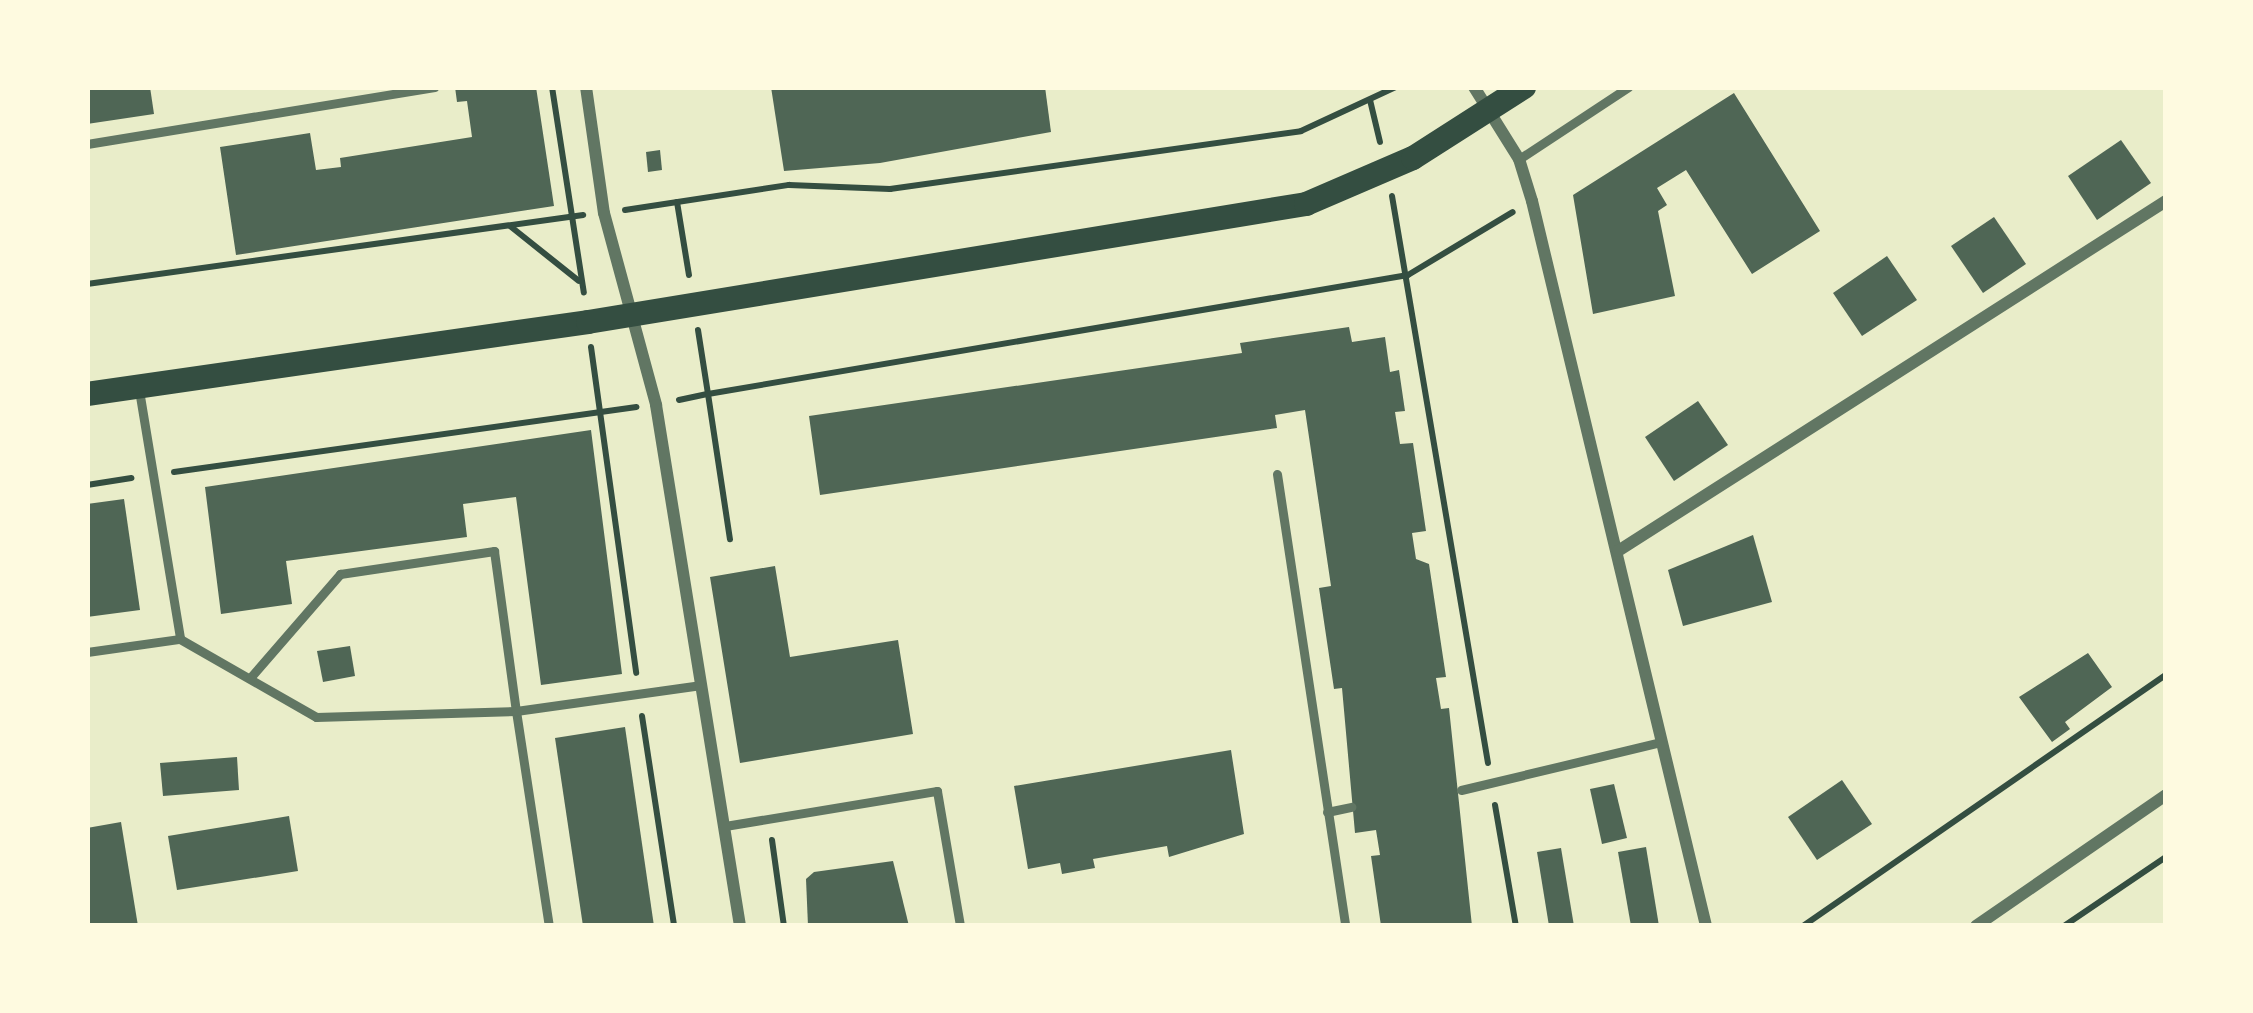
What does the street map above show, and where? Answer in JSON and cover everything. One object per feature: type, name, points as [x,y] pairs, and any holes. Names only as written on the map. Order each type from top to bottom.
[{"type":"main road","points":[[87,394],[588,322],[1306,204],[1413,158],[1524,87]]},
{"type":"street","points":[[586,87],[604,213],[656,405],[740,926]]},
{"type":"street","points":[[1474,87],[1519,159],[1532,201],[1706,926]]},
{"type":"street","points":[[1618,551],[2166,201]]},
{"type":"street","points":[[1976,926],[2166,795]]},
{"type":"lane","points":[[87,144],[434,87]]},
{"type":"lane","points":[[1519,159],[1628,87]]},
{"type":"lane","points":[[139,386],[180,639]]},
{"type":"lane","points":[[1277,474],[1346,926]]},
{"type":"lane","points":[[250,678],[340,574],[494,551],[550,926]]},
{"type":"lane","points":[[87,652],[180,639],[316,717],[516,711],[700,685]]},
{"type":"lane","points":[[1461,790],[1661,742]]},
{"type":"lane","points":[[725,826],[937,791],[960,926]]},
{"type":"lane","points":[[1327,812],[1351,807]]},
{"type":"path","points":[[552,87],[674,926]]},
{"type":"path","points":[[87,284],[789,185],[890,189],[1301,131],[1396,87]]},
{"type":"path","points":[[87,485],[656,405],[1408,275],[1532,201]]},
{"type":"path","points":[[509,225],[582,284]]},
{"type":"path","points":[[1408,275],[1516,926]]},
{"type":"path","points":[[708,394],[730,539]]},
{"type":"path","points":[[1803,926],[2166,675]]},
{"type":"path","points":[[769,818],[784,926]]},
{"type":"path","points":[[2064,926],[2166,857]]},
{"type":"building","points":[[87,87],[150,87],[154,114],[87,124]]},
{"type":"building","points":[[455,87],[536,87],[554,206],[236,255],[220,147],[310,133],[316,170],[341,167],[340,158],[472,137],[467,101],[457,102]]},
{"type":"building","points":[[771,87],[1045,87],[1051,132],[880,163],[784,171]]},
{"type":"building","points":[[1734,93],[1820,231],[1752,274],[1686,170],[1657,188],[1667,205],[1658,211],[1675,296],[1593,314],[1573,195]]},
{"type":"building","points":[[2121,140],[2151,183],[2097,220],[2068,176]]},
{"type":"building","points":[[660,150],[662,170],[648,172],[646,152]]},
{"type":"building","points":[[1994,217],[2026,264],[1983,293],[1951,246]]},
{"type":"building","points":[[1887,256],[1917,300],[1862,336],[1833,293]]},
{"type":"building","points":[[1349,327],[1352,342],[1385,337],[1390,372],[1399,370],[1405,411],[1395,412],[1400,444],[1413,443],[1426,531],[1412,533],[1416,559],[1429,564],[1446,677],[1436,678],[1441,709],[1449,708],[1472,926],[1381,926],[1371,856],[1380,855],[1376,830],[1355,833],[1342,688],[1334,689],[1319,588],[1331,586],[1305,410],[1275,415],[1277,428],[820,495],[809,416],[1242,353],[1240,343]]},
{"type":"building","points":[[1698,401],[1728,445],[1674,481],[1645,437]]},
{"type":"building","points":[[591,430],[622,674],[541,685],[516,497],[463,504],[467,537],[286,561],[292,604],[221,614],[205,487]]},
{"type":"building","points":[[124,499],[140,610],[87,617],[87,504]]},
{"type":"building","points":[[1753,535],[1772,602],[1683,626],[1668,570]]},
{"type":"building","points":[[775,566],[790,657],[898,640],[913,734],[740,763],[710,577]]},
{"type":"building","points":[[350,646],[355,676],[323,682],[317,651]]},
{"type":"building","points":[[2088,653],[2112,687],[2065,722],[2070,729],[2052,742],[2019,697]]},
{"type":"building","points":[[625,727],[654,926],[583,926],[555,738]]},
{"type":"building","points":[[1231,750],[1244,834],[1169,857],[1167,846],[1093,859],[1095,868],[1062,874],[1060,863],[1028,869],[1014,786]]},
{"type":"building","points":[[237,757],[239,790],[163,796],[160,763]]},
{"type":"building","points":[[1842,780],[1872,824],[1817,860],[1788,817]]},
{"type":"building","points":[[1614,784],[1627,838],[1602,844],[1590,789]]},
{"type":"building","points":[[289,816],[298,871],[177,890],[168,836]]},
{"type":"building","points":[[121,822],[138,926],[87,926],[87,828]]},
{"type":"building","points":[[1646,847],[1659,926],[1631,926],[1618,852]]},
{"type":"building","points":[[1561,848],[1574,926],[1549,926],[1537,852]]},
{"type":"building","points":[[893,861],[909,926],[808,926],[806,879],[814,872]]}]
